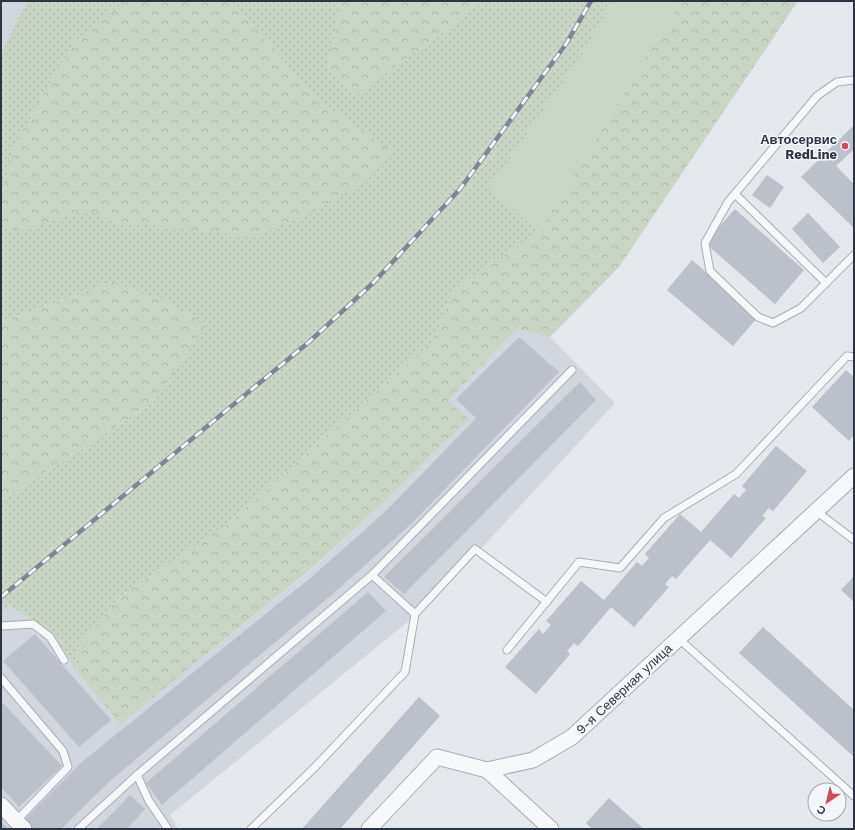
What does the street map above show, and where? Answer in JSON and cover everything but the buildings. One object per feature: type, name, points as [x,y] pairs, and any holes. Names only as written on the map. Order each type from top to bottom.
[{"type":"street","name":"9-я Северная улица","points":[[369,829],[437,757],[488,770],[533,760],[572,737],[854,476]]},
{"type":"street","points":[[488,770],[547,828]]},
{"type":"street","points":[[1,806],[20,825]]},
{"type":"lane","points":[[854,80],[837,82],[817,96],[735,194],[717,220],[706,242],[710,271],[758,317],[773,323],[801,308],[854,256]]},
{"type":"lane","points":[[735,194],[826,283]]},
{"type":"lane","points":[[508,650],[579,562],[620,568],[664,518],[736,474],[847,356],[854,357]]},
{"type":"lane","points":[[78,829],[137,775],[372,575],[572,370]]},
{"type":"lane","points":[[816,511],[854,540]]},
{"type":"lane","points":[[251,829],[315,767],[405,672],[416,614],[475,549],[547,602]]},
{"type":"lane","points":[[372,575],[416,614]]},
{"type":"lane","points":[[1,626],[33,624],[50,637],[64,660]]},
{"type":"lane","points":[[678,638],[854,796]]},
{"type":"lane","points":[[1,678],[63,751],[68,767],[20,825]]},
{"type":"lane","points":[[137,775],[149,801],[168,829]]},
{"type":"shaded area","points":[[1,1],[27,1],[1,53]]},
{"type":"shaded area","points":[[517,329],[550,337],[615,403],[432,602],[170,815],[178,829],[1,829],[1,612],[9,605],[53,634],[77,671],[120,723],[310,571],[382,504],[467,419],[448,401]]},
{"type":"green space","points":[[27,1],[341,1],[328,70],[355,95],[462,19],[482,1],[613,1],[586,49],[490,187],[538,232],[453,290],[434,340],[225,526],[117,599],[76,650],[77,671],[53,634],[9,605],[1,612],[1,501],[154,402],[113,282],[1,322],[1,53]]},
{"type":"green space","points":[[126,1],[231,1],[320,101],[394,152],[367,181],[307,215],[252,237],[150,225],[123,226],[86,210],[20,231],[1,223],[1,210],[14,146],[73,42]]},
{"type":"green space","points":[[341,1],[482,1],[462,19],[355,95],[328,70]]},
{"type":"green space","points":[[613,1],[681,1],[538,232],[490,187],[586,49]]},
{"type":"green space","points":[[681,1],[798,1],[619,267],[550,337],[517,329],[448,401],[468,419],[382,504],[310,570],[120,724],[77,671],[76,650],[117,599],[225,526],[434,340],[453,290],[538,232]]},
{"type":"green space","points":[[113,282],[166,300],[206,325],[154,402],[1,501],[1,322]]},
{"type":"railway","points":[[1,597],[309,342],[374,282],[460,189],[566,44],[591,1]]},
{"type":"place","name":"Автосервис RedLine","points":[[845,146]]}]
